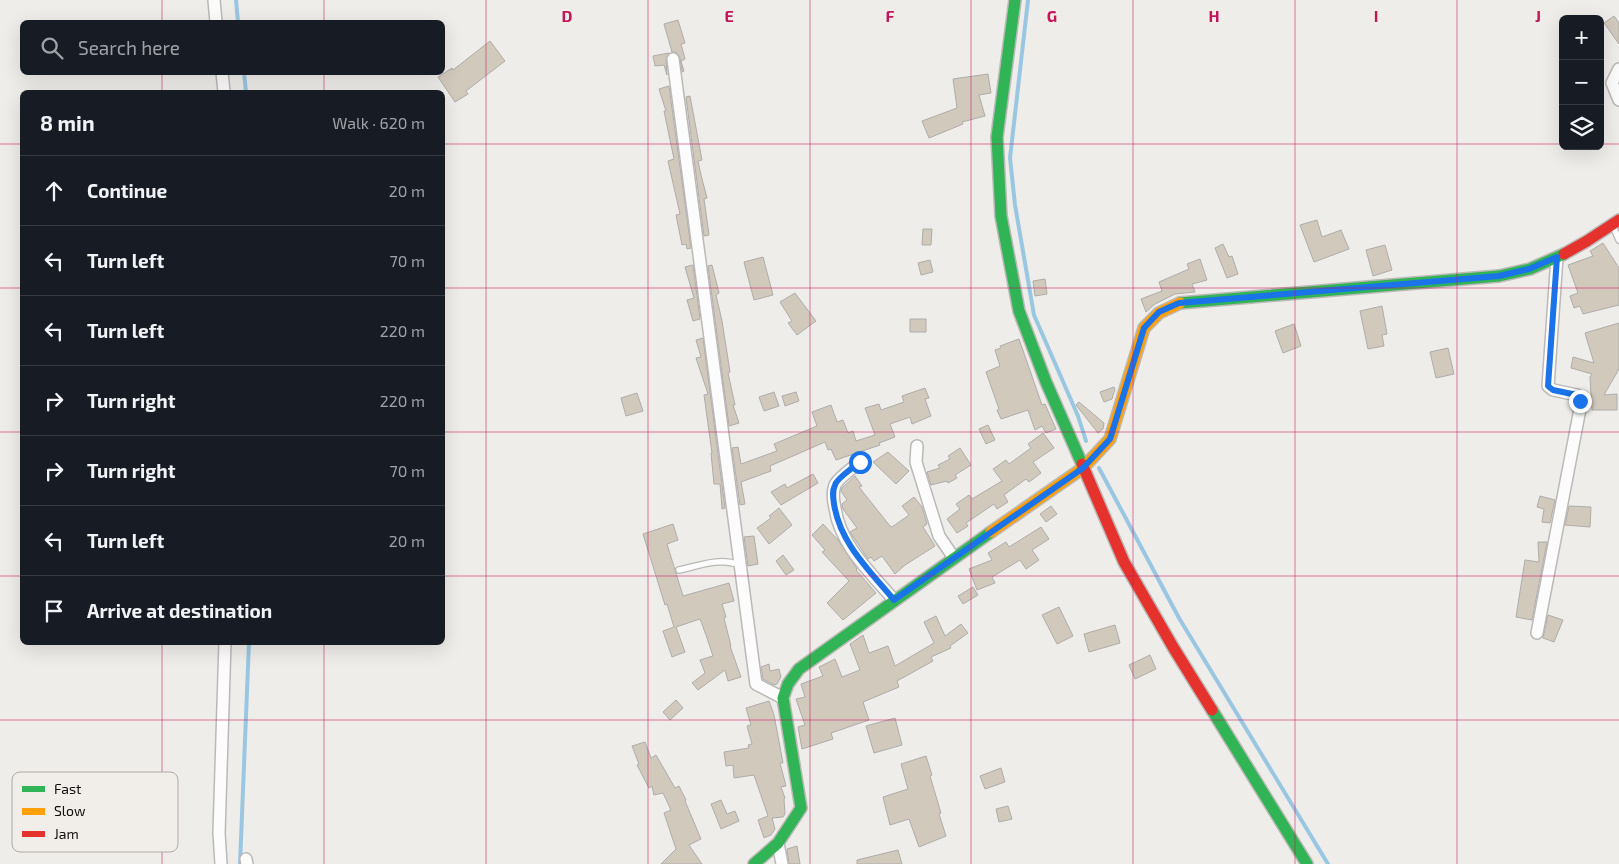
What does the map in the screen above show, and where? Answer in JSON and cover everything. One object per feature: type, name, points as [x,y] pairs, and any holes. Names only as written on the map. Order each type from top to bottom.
[{"type":"street","points":[[214,0],[216,20]]},
{"type":"street","points":[[1015,0],[997,137],[1001,216],[1019,311],[1083,468],[1129,570],[1173,647],[1307,864]]},
{"type":"street","points":[[673,58],[756,684],[783,698]]},
{"type":"street","points":[[1619,68],[1612,83],[1619,100]]},
{"type":"street","points":[[222,75],[224,90]]},
{"type":"street","points":[[754,864],[778,843],[801,808],[783,698],[788,684],[799,669],[1083,468],[1110,439],[1144,328],[1159,312],[1179,303],[1499,276],[1529,269],[1557,257],[1616,222]]},
{"type":"street","points":[[1536,633],[1580,409],[1580,401],[1577,395],[1553,390],[1548,386],[1557,257]]},
{"type":"street","points":[[917,446],[916,462],[939,536],[954,558]]},
{"type":"street","points":[[860,462],[835,483],[833,495],[836,520],[858,558],[894,600]]},
{"type":"street","points":[[221,864],[219,833],[225,645]]},
{"type":"street","points":[[778,843],[782,864]]},
{"type":"lane","points":[[1616,222],[1619,240]]},
{"type":"lane","points":[[679,570],[717,562],[732,562],[739,565]]},
{"type":"building","points":[[1614,16],[1619,23],[1619,44],[1604,23]]},
{"type":"building","points":[[678,20],[685,43],[681,44],[685,59],[681,61],[684,71],[682,72],[680,58],[676,52],[672,52],[664,24]]},
{"type":"building","points":[[490,41],[505,61],[466,91],[468,94],[455,102],[438,77],[445,75],[445,72],[452,68],[453,70]]},
{"type":"building","points":[[669,53],[666,60],[667,75],[664,65],[655,66],[653,56]]},
{"type":"building","points":[[988,74],[991,93],[979,95],[985,116],[962,122],[963,124],[929,138],[922,121],[957,108],[953,79]]},
{"type":"building","points":[[669,86],[691,248],[687,249],[686,244],[682,245],[676,215],[680,214],[668,161],[674,159],[664,111],[666,111],[659,89]]},
{"type":"building","points":[[690,96],[702,160],[698,161],[707,198],[704,199],[709,235],[704,236],[686,97]]},
{"type":"building","points":[[1317,220],[1322,237],[1341,230],[1349,249],[1314,262],[1300,225]]},
{"type":"building","points":[[923,229],[932,229],[931,245],[922,245]]},
{"type":"building","points":[[1603,243],[1619,268],[1619,305],[1583,314],[1580,306],[1574,308],[1570,296],[1578,293],[1568,265],[1593,256],[1590,251]]},
{"type":"building","points":[[1223,244],[1229,257],[1232,256],[1238,274],[1227,278],[1215,248]]},
{"type":"building","points":[[1385,245],[1392,270],[1373,276],[1366,250]]},
{"type":"building","points":[[763,257],[773,295],[754,300],[744,262]]},
{"type":"building","points":[[1200,259],[1207,280],[1192,284],[1195,292],[1175,294],[1155,304],[1146,312],[1141,299],[1162,291],[1159,282],[1189,269],[1187,264]]},
{"type":"building","points":[[930,260],[933,272],[921,275],[918,263]]},
{"type":"building","points":[[693,265],[700,319],[693,321],[687,300],[694,298],[685,267]]},
{"type":"building","points":[[712,265],[719,293],[716,295],[730,372],[728,373],[735,405],[733,405],[739,423],[729,426],[708,266]]},
{"type":"building","points":[[1045,279],[1047,294],[1035,296],[1033,281]]},
{"type":"building","points":[[795,293],[816,321],[797,335],[788,323],[792,321],[780,302]]},
{"type":"building","points":[[1382,306],[1387,334],[1382,335],[1384,346],[1368,349],[1360,311]]},
{"type":"building","points":[[910,319],[926,319],[926,332],[910,332]]},
{"type":"building","points":[[1619,323],[1619,369],[1604,395],[1617,394],[1617,410],[1592,410],[1590,377],[1592,374],[1571,368],[1573,357],[1594,363],[1585,333]]},
{"type":"building","points":[[1294,324],[1301,346],[1283,353],[1275,331]]},
{"type":"building","points":[[703,338],[725,508],[722,509],[720,484],[714,484],[704,395],[708,394],[696,358],[701,357],[696,340]]},
{"type":"building","points":[[1019,339],[1042,405],[1045,404],[1056,429],[1046,433],[1042,426],[1035,430],[1028,410],[1001,419],[986,372],[1000,366],[995,350],[1001,348],[1000,346]]},
{"type":"building","points":[[1448,348],[1454,374],[1436,378],[1430,352]]},
{"type":"building","points":[[1114,387],[1112,399],[1104,402],[1100,392]]},
{"type":"building","points":[[925,388],[929,398],[925,399],[931,416],[912,424],[910,417],[890,424],[895,437],[879,443],[880,445],[836,460],[831,449],[828,450],[825,442],[770,466],[771,471],[741,482],[745,504],[740,505],[732,448],[738,447],[741,464],[777,451],[774,444],[817,426],[812,412],[831,405],[837,422],[843,420],[848,433],[853,431],[856,441],[875,435],[865,408],[879,404],[881,410],[904,402],[902,396]]},
{"type":"building","points":[[774,392],[779,406],[764,411],[759,397]]},
{"type":"building","points":[[796,392],[799,401],[785,406],[782,396]]},
{"type":"building","points":[[637,393],[643,411],[626,416],[621,398]]},
{"type":"building","points":[[1079,402],[1104,423],[1103,429],[1098,433],[1076,405]]},
{"type":"building","points":[[988,425],[995,440],[986,444],[979,429]]},
{"type":"building","points":[[1043,433],[1054,448],[1033,462],[1041,473],[1029,482],[1026,479],[1004,495],[1008,502],[997,509],[994,504],[966,523],[968,526],[957,533],[947,519],[960,509],[956,504],[969,495],[972,499],[1002,481],[993,469],[1006,460],[1009,464],[1031,448],[1028,444]]},
{"type":"building","points":[[960,448],[971,465],[955,475],[957,478],[948,483],[947,481],[931,485],[927,472],[940,468],[938,465],[950,459],[948,456]]},
{"type":"building","points":[[888,452],[909,471],[896,484],[873,462]]},
{"type":"building","points":[[813,474],[818,483],[781,505],[771,492],[785,484],[787,488]]},
{"type":"building","points":[[855,476],[862,486],[859,487],[892,527],[909,515],[902,506],[914,497],[922,507],[927,524],[923,527],[935,546],[905,565],[895,574],[882,556],[874,561],[871,557],[868,559],[850,532],[857,528],[843,509],[842,504],[847,500],[841,491],[842,488]]},
{"type":"building","points":[[1540,496],[1555,500],[1550,523],[1542,522],[1544,509],[1537,507]]},
{"type":"building","points":[[1051,506],[1057,514],[1046,522],[1040,514]]},
{"type":"building","points":[[1569,506],[1591,507],[1590,527],[1565,525]]},
{"type":"building","points":[[779,508],[792,525],[769,544],[757,528],[771,518],[769,516]]},
{"type":"building","points":[[673,524],[678,540],[667,544],[683,596],[729,583],[734,601],[722,604],[730,646],[741,677],[728,681],[725,670],[698,690],[692,683],[705,673],[700,660],[713,656],[706,635],[700,619],[676,627],[685,652],[672,657],[663,631],[674,627],[667,604],[665,605],[643,534]]},
{"type":"building","points":[[823,524],[838,540],[856,570],[876,593],[843,620],[827,603],[849,581],[822,552],[825,550],[812,535]]},
{"type":"building","points":[[1041,527],[1049,539],[1032,550],[1039,560],[1026,569],[1020,560],[992,577],[995,583],[977,590],[969,569],[992,560],[988,553],[1006,542],[1009,547]]},
{"type":"building","points":[[754,536],[758,564],[748,566],[744,537]]},
{"type":"building","points":[[1538,542],[1547,542],[1532,620],[1516,617],[1525,560],[1539,562]]},
{"type":"building","points":[[783,555],[794,570],[786,575],[776,561]]},
{"type":"building","points":[[973,587],[978,595],[963,604],[958,596]]},
{"type":"building","points":[[1059,607],[1073,636],[1057,644],[1042,615]]},
{"type":"building","points":[[1548,615],[1563,620],[1554,642],[1543,638]]},
{"type":"building","points":[[936,616],[945,636],[961,624],[968,633],[950,646],[951,648],[931,657],[933,661],[897,681],[899,687],[863,702],[869,720],[831,733],[833,739],[802,749],[798,727],[805,725],[796,699],[805,697],[801,684],[823,676],[819,667],[835,659],[842,677],[860,670],[850,644],[863,635],[869,653],[888,646],[895,666],[934,643],[924,622]]},
{"type":"building","points":[[1115,625],[1120,643],[1089,652],[1084,634]]},
{"type":"building","points":[[1150,655],[1156,669],[1135,679],[1129,665]]},
{"type":"building","points":[[769,664],[770,671],[779,669],[781,677],[777,684],[774,685],[763,679],[761,667]]},
{"type":"building","points":[[676,700],[683,708],[670,720],[663,712]]},
{"type":"building","points":[[769,701],[774,715],[783,763],[780,763],[786,786],[781,787],[785,798],[785,814],[783,817],[772,818],[775,829],[771,835],[764,838],[758,820],[768,816],[754,775],[734,778],[733,765],[726,766],[724,752],[749,748],[748,745],[752,744],[747,726],[751,725],[746,708]]},
{"type":"building","points":[[895,718],[902,745],[874,753],[866,726]]},
{"type":"building","points":[[645,742],[651,758],[656,755],[675,788],[679,786],[686,800],[701,839],[689,845],[702,864],[661,864],[676,849],[664,813],[671,810],[663,793],[654,795],[652,786],[649,788],[637,765],[639,764],[632,746]]},
{"type":"building","points":[[926,756],[946,836],[919,847],[909,819],[890,825],[883,797],[908,789],[901,764]]},
{"type":"building","points":[[1001,768],[1005,782],[985,789],[980,776]]},
{"type":"building","points":[[721,800],[727,814],[735,811],[739,821],[721,829],[711,804]]},
{"type":"building","points":[[1008,806],[1012,819],[999,822],[996,809]]},
{"type":"building","points":[[797,846],[800,864],[789,864],[787,849]]},
{"type":"building","points":[[898,850],[902,864],[857,864],[857,860]]},
{"type":"waterway","points":[[236,0],[238,20]]},
{"type":"waterway","points":[[1028,0],[1010,158],[1015,205],[1034,315],[1078,416],[1086,441]]},
{"type":"waterway","points":[[244,75],[246,90]]},
{"type":"waterway","points":[[1099,468],[1179,618],[1328,864]]},
{"type":"waterway","points":[[240,864],[249,645]]},
{"type":"traffic: fast","points":[[1015,0],[997,137],[1001,216],[1019,311],[1046,382],[1082,464]]},
{"type":"traffic: fast","points":[[1180,303],[1499,276],[1530,269],[1564,254]]},
{"type":"traffic: fast","points":[[754,864],[778,843],[801,808],[783,698],[788,684],[799,669],[991,532]]},
{"type":"traffic: fast","points":[[1212,710],[1307,864]]},
{"type":"traffic: slow","points":[[991,532],[1083,468],[1110,439],[1144,328],[1159,313],[1180,303]]},
{"type":"traffic: jam","points":[[1564,254],[1619,220]]},
{"type":"traffic: jam","points":[[1082,464],[1124,562],[1212,710]]},
{"type":"route","points":[[860,462],[835,483],[833,495],[836,520],[858,558],[894,600],[1083,468],[1110,439],[1144,328],[1159,312],[1179,303],[1499,276],[1529,269],[1557,257],[1548,386],[1553,390],[1577,395],[1580,401]]}]
